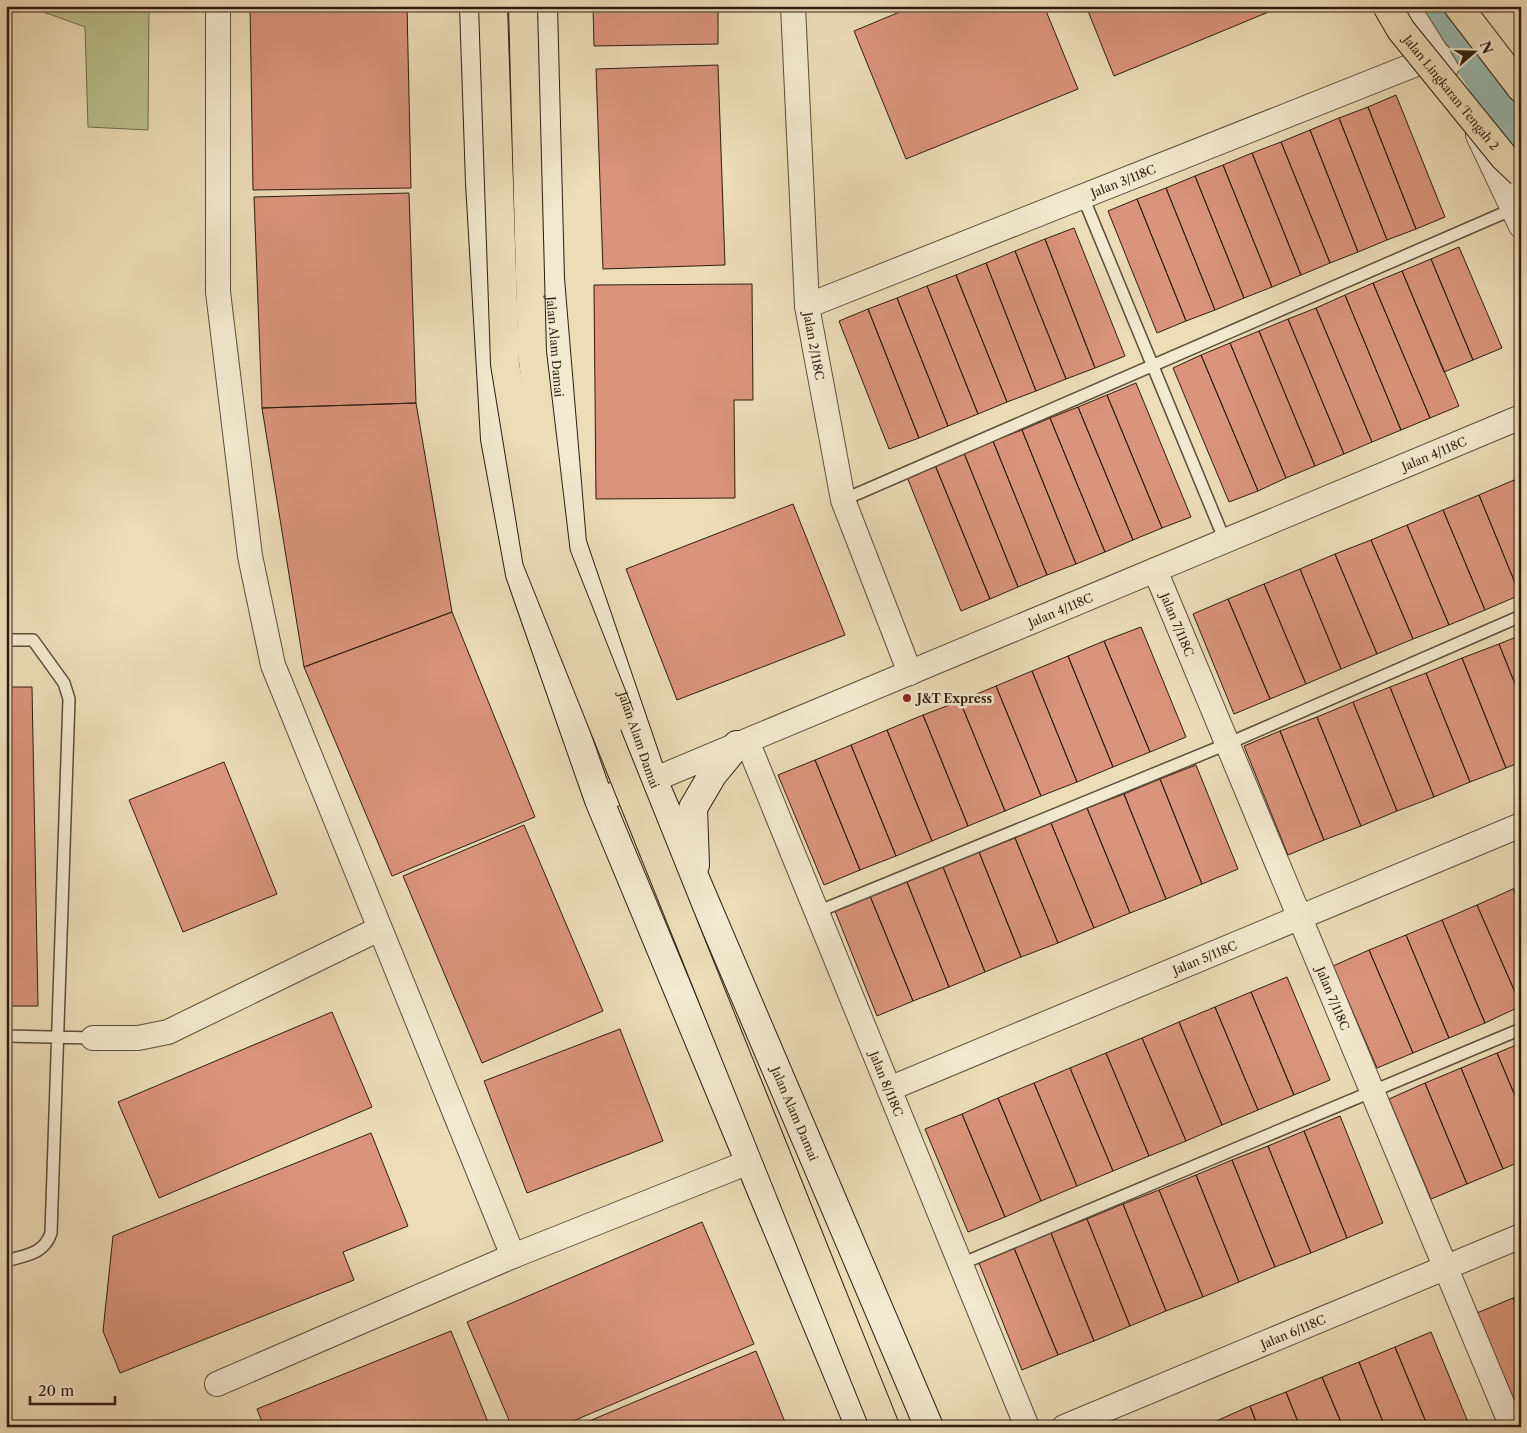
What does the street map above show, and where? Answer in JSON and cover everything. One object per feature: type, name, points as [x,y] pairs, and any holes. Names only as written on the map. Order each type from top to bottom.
[{"type":"highway","points":[[493,6],[505,364],[537,560],[885,1427]]},
{"type":"highway","points":[[523,6],[532,352],[556,554],[899,1427]]},
{"type":"highway","name":"Jalan Lingkaran Tengah 2","points":[[1387,6],[1401,30],[1504,157],[1521,174]]},
{"type":"highway","points":[[1458,6],[1521,88]]},
{"type":"main road","points":[[474,6],[480,183],[495,438],[520,574],[599,800],[860,1427]]},
{"type":"main road","name":"Jalan Alam Damai","points":[[544,6],[550,279],[572,543],[653,780],[929,1427]]},
{"type":"main road","points":[[695,881],[694,808],[713,774],[742,743]]},
{"type":"street","points":[[218,6],[218,292],[250,556],[273,665],[513,1256]]},
{"type":"street","name":"Jalan 2/118C","points":[[793,6],[808,306],[843,500],[910,673]]},
{"type":"street","points":[[1407,6],[1439,55],[1517,217]]},
{"type":"street","name":"Jalan 3/118C","points":[[808,306],[1439,55]]},
{"type":"street","name":"Jalan 4/118C","points":[[599,800],[653,780],[1521,417]]},
{"type":"street","name":"Jalan 7/118C","points":[[1155,570],[1512,1427]]},
{"type":"street","name":"Jalan 8/118C","points":[[742,743],[817,912],[1027,1427]]},
{"type":"street","name":"Jalan 5/118C","points":[[889,1089],[1521,825]]},
{"type":"street","points":[[93,1038],[138,1038],[168,1032],[379,929]]},
{"type":"street","points":[[217,1384],[513,1256],[749,1162]]},
{"type":"street","name":"Jalan 6/118C","points":[[1064,1427],[1521,1236]]},
{"type":"lane","points":[[1082,197],[1226,541]]},
{"type":"lane","points":[[843,500],[1152,366],[1517,217]]},
{"type":"lane","points":[[817,912],[1227,744],[1521,616]]},
{"type":"lane","points":[[6,640],[33,640],[64,683],[69,699],[52,1233],[48,1244],[40,1250],[6,1261]]},
{"type":"lane","points":[[961,1264],[1521,1029]]},
{"type":"lane","points":[[6,1036],[93,1038]]},
{"type":"green space","points":[[27,6],[149,6],[148,130],[88,127],[85,27]]},
{"type":"building","points":[[250,6],[407,6],[411,188],[253,190]]},
{"type":"building","points":[[593,6],[718,6],[718,44],[594,46]]},
{"type":"building","points":[[914,6],[1044,6],[1078,89],[906,159],[854,31]]},
{"type":"building","points":[[1086,6],[1283,6],[1114,76]]},
{"type":"building","points":[[718,65],[725,265],[603,269],[596,69]]},
{"type":"building","points":[[1396,95],[1445,217],[1416,229],[1368,107]]},
{"type":"building","points":[[1368,107],[1416,229],[1387,240],[1339,118]]},
{"type":"building","points":[[1339,118],[1387,240],[1358,252],[1310,130]]},
{"type":"building","points":[[1310,130],[1358,252],[1330,263],[1281,142]]},
{"type":"building","points":[[1281,142],[1330,263],[1301,275],[1252,153]]},
{"type":"building","points":[[1252,153],[1301,275],[1272,287],[1223,165]]},
{"type":"building","points":[[1223,165],[1272,287],[1244,298],[1195,176]]},
{"type":"building","points":[[1195,176],[1244,298],[1215,310],[1166,188]]},
{"type":"building","points":[[1166,188],[1215,310],[1186,321],[1137,199]]},
{"type":"building","points":[[409,193],[416,403],[262,408],[254,197]]},
{"type":"building","points":[[1137,199],[1186,321],[1157,333],[1108,211]]},
{"type":"building","points":[[1074,228],[1125,356],[1095,368],[1045,239]]},
{"type":"building","points":[[1045,239],[1095,368],[1066,379],[1015,251]]},
{"type":"building","points":[[1459,247],[1502,348],[1473,360],[1431,259]]},
{"type":"building","points":[[1015,251],[1066,379],[1036,391],[986,263]]},
{"type":"building","points":[[1431,259],[1473,360],[1444,372],[1402,271]]},
{"type":"building","points":[[986,263],[1036,391],[1007,402],[956,275]]},
{"type":"building","points":[[1402,271],[1459,406],[1430,418],[1373,283]]},
{"type":"building","points":[[956,275],[1007,402],[978,414],[927,286]]},
{"type":"building","points":[[1373,283],[1430,418],[1401,430],[1345,295]]},
{"type":"building","points":[[752,284],[753,400],[734,400],[735,498],[596,499],[594,285]]},
{"type":"building","points":[[927,286],[978,414],[948,426],[897,298]]},
{"type":"building","points":[[1345,295],[1401,430],[1372,442],[1316,308]]},
{"type":"building","points":[[897,298],[948,426],[919,438],[868,309]]},
{"type":"building","points":[[1316,308],[1372,442],[1344,454],[1288,319]]},
{"type":"building","points":[[868,309],[919,438],[889,449],[839,321]]},
{"type":"building","points":[[1288,319],[1344,454],[1315,466],[1259,331]]},
{"type":"building","points":[[1259,331],[1315,466],[1286,478],[1230,343]]},
{"type":"building","points":[[1230,343],[1286,478],[1258,491],[1201,355]]},
{"type":"building","points":[[1201,355],[1258,491],[1229,502],[1173,368]]},
{"type":"building","points":[[1136,383],[1191,517],[1162,528],[1107,395]]},
{"type":"building","points":[[1107,395],[1162,528],[1133,540],[1078,407]]},
{"type":"building","points":[[416,403],[452,612],[304,667],[262,408]]},
{"type":"building","points":[[1078,407],[1133,540],[1105,552],[1050,418]]},
{"type":"building","points":[[1050,418],[1105,552],[1076,564],[1022,430]]},
{"type":"building","points":[[1022,430],[1076,564],[1047,575],[993,441]]},
{"type":"building","points":[[993,441],[1047,575],[1018,587],[964,453]]},
{"type":"building","points":[[964,453],[1018,587],[990,599],[935,465]]},
{"type":"building","points":[[935,465],[990,599],[961,611],[907,477]]},
{"type":"building","points":[[1521,477],[1521,495],[1514,480]]},
{"type":"building","points":[[1514,480],[1521,495],[1520,595],[1479,495]]},
{"type":"building","points":[[1479,495],[1520,595],[1485,610],[1443,510]]},
{"type":"building","points":[[793,504],[845,635],[677,700],[626,569]]},
{"type":"building","points":[[1443,510],[1485,610],[1449,625],[1407,525]]},
{"type":"building","points":[[1407,525],[1449,625],[1413,639],[1371,540]]},
{"type":"building","points":[[1371,540],[1413,639],[1377,654],[1335,554]]},
{"type":"building","points":[[1335,554],[1377,654],[1341,669],[1300,569]]},
{"type":"building","points":[[1300,569],[1341,669],[1306,684],[1264,584]]},
{"type":"building","points":[[1264,584],[1306,684],[1270,699],[1228,599]]},
{"type":"building","points":[[1228,599],[1270,699],[1234,714],[1193,614]]},
{"type":"building","points":[[452,612],[535,817],[392,876],[304,667]]},
{"type":"building","points":[[1141,627],[1186,737],[1150,752],[1104,641]]},
{"type":"building","points":[[1521,635],[1521,699],[1499,644]]},
{"type":"building","points":[[1104,641],[1150,752],[1113,767],[1068,656]]},
{"type":"building","points":[[1499,644],[1521,699],[1521,762],[1506,768],[1462,658]]},
{"type":"building","points":[[1068,656],[1113,767],[1077,782],[1032,671]]},
{"type":"building","points":[[1462,658],[1506,768],[1470,782],[1426,673]]},
{"type":"building","points":[[1032,671],[1077,782],[1041,796],[996,686]]},
{"type":"building","points":[[1426,673],[1470,782],[1434,797],[1390,687]]},
{"type":"building","points":[[996,686],[1041,796],[1005,811],[960,701]]},
{"type":"building","points":[[6,687],[32,687],[38,1006],[6,1006]]},
{"type":"building","points":[[1390,687],[1434,797],[1397,811],[1353,702]]},
{"type":"building","points":[[960,701],[1005,811],[968,826],[923,715]]},
{"type":"building","points":[[1353,702],[1397,811],[1361,826],[1317,717]]},
{"type":"building","points":[[923,715],[968,826],[932,841],[887,730]]},
{"type":"building","points":[[1317,717],[1361,826],[1324,840],[1280,731]]},
{"type":"building","points":[[887,730],[932,841],[896,856],[851,745]]},
{"type":"building","points":[[1280,731],[1324,840],[1288,855],[1244,746]]},
{"type":"building","points":[[851,745],[896,856],[860,870],[815,760]]},
{"type":"building","points":[[815,760],[860,870],[824,885],[778,775]]},
{"type":"building","points":[[224,762],[277,894],[183,932],[129,800]]},
{"type":"building","points":[[1196,765],[1238,869],[1202,884],[1160,779]]},
{"type":"building","points":[[1160,779],[1202,884],[1166,899],[1124,794]]},
{"type":"building","points":[[1124,794],[1166,899],[1130,913],[1087,808]]},
{"type":"building","points":[[1087,808],[1130,913],[1094,928],[1051,823]]},
{"type":"building","points":[[1051,823],[1094,928],[1058,943],[1015,838]]},
{"type":"building","points":[[524,825],[603,1011],[482,1063],[403,876]]},
{"type":"building","points":[[1015,838],[1058,943],[1021,957],[979,852]]},
{"type":"building","points":[[979,852],[1021,957],[985,972],[943,867]]},
{"type":"building","points":[[943,867],[985,972],[949,987],[907,882]]},
{"type":"building","points":[[907,882],[949,987],[913,1001],[870,896]]},
{"type":"building","points":[[1521,886],[1521,906],[1513,889]]},
{"type":"building","points":[[1513,889],[1521,906],[1521,1006],[1477,905]]},
{"type":"building","points":[[870,896],[913,1001],[877,1016],[835,911]]},
{"type":"building","points":[[1477,905],[1521,1006],[1485,1023],[1442,920]]},
{"type":"building","points":[[1442,920],[1485,1023],[1449,1038],[1406,935]]},
{"type":"building","points":[[1406,935],[1449,1038],[1413,1053],[1369,950]]},
{"type":"building","points":[[1369,950],[1413,1053],[1377,1068],[1333,966]]},
{"type":"building","points":[[1287,977],[1330,1080],[1294,1095],[1251,992]]},
{"type":"building","points":[[1251,992],[1294,1095],[1258,1110],[1215,1007]]},
{"type":"building","points":[[1215,1007],[1258,1110],[1222,1125],[1179,1022]]},
{"type":"building","points":[[332,1012],[372,1107],[159,1198],[118,1102]]},
{"type":"building","points":[[1179,1022],[1222,1125],[1186,1141],[1142,1038]]},
{"type":"building","points":[[620,1029],[663,1141],[527,1193],[484,1081]]},
{"type":"building","points":[[1142,1038],[1186,1141],[1149,1156],[1106,1053]]},
{"type":"building","points":[[1521,1043],[1521,1110],[1497,1053]]},
{"type":"building","points":[[1106,1053],[1149,1156],[1113,1171],[1070,1068]]},
{"type":"building","points":[[1497,1053],[1521,1110],[1521,1161],[1503,1169],[1461,1068]]},
{"type":"building","points":[[1070,1068],[1113,1171],[1077,1186],[1034,1083]]},
{"type":"building","points":[[1461,1068],[1503,1169],[1467,1184],[1425,1083]]},
{"type":"building","points":[[1034,1083],[1077,1186],[1041,1201],[998,1098]]},
{"type":"building","points":[[1425,1083],[1467,1184],[1431,1199],[1389,1099]]},
{"type":"building","points":[[998,1098],[1041,1201],[1005,1217],[962,1114]]},
{"type":"building","points":[[962,1114],[1005,1217],[968,1232],[925,1129]]},
{"type":"building","points":[[1340,1116],[1383,1223],[1347,1238],[1304,1131]]},
{"type":"building","points":[[1304,1131],[1347,1238],[1311,1253],[1268,1146]]},
{"type":"building","points":[[371,1133],[408,1226],[343,1252],[354,1280],[120,1373],[103,1331],[113,1236]]},
{"type":"building","points":[[1268,1146],[1311,1253],[1275,1267],[1232,1160]]},
{"type":"building","points":[[1232,1160],[1275,1267],[1239,1282],[1196,1175]]},
{"type":"building","points":[[1196,1175],[1239,1282],[1203,1297],[1159,1190]]},
{"type":"building","points":[[1159,1190],[1203,1297],[1166,1311],[1123,1204]]},
{"type":"building","points":[[1123,1204],[1166,1311],[1130,1326],[1087,1219]]},
{"type":"building","points":[[1087,1219],[1130,1326],[1094,1341],[1051,1233]]},
{"type":"building","points":[[702,1222],[754,1344],[559,1427],[512,1427],[467,1322]]},
{"type":"building","points":[[1051,1233],[1094,1341],[1058,1355],[1014,1248]]},
{"type":"building","points":[[1014,1248],[1058,1355],[1022,1370],[979,1263]]},
{"type":"building","points":[[1521,1294],[1521,1316],[1513,1298]]},
{"type":"building","points":[[1513,1298],[1521,1316],[1521,1416],[1477,1313]]},
{"type":"building","points":[[451,1331],[490,1427],[264,1427],[257,1409]]},
{"type":"building","points":[[1431,1332],[1470,1427],[1428,1427],[1395,1347]]},
{"type":"building","points":[[1395,1347],[1428,1427],[1385,1427],[1359,1362]]},
{"type":"building","points":[[756,1351],[787,1427],[575,1427]]},
{"type":"building","points":[[1359,1362],[1385,1427],[1343,1427],[1322,1377]]},
{"type":"building","points":[[1322,1377],[1343,1427],[1300,1427],[1286,1392]]},
{"type":"building","points":[[1286,1392],[1300,1427],[1258,1427],[1250,1406]]},
{"type":"building","points":[[1250,1406],[1258,1427],[1216,1427],[1214,1422]]},
{"type":"building","points":[[1214,1422],[1216,1427],[1201,1427]]},
{"type":"waterway","points":[[1447,6],[1504,97],[1521,132]]},
{"type":"place","name":"J&T Express","points":[[907,698]]}]
